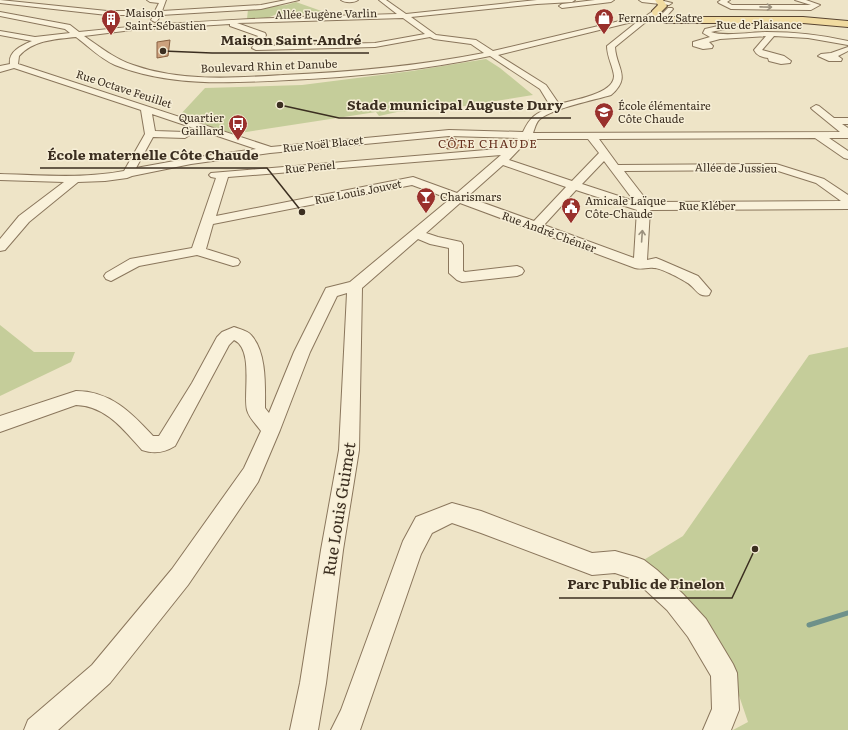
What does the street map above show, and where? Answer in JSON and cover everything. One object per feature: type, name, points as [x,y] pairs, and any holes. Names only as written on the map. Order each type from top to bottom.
[{"type":"main road","points":[[665,8],[706,17],[805,18],[848,23]]},
{"type":"main road","points":[[665,8],[732,19],[803,20],[848,23]]},
{"type":"street","points":[[150,0],[165,2],[152,26]]},
{"type":"street","points":[[0,1],[46,3],[116,14],[158,13],[231,5],[261,0]]},
{"type":"street","points":[[223,1],[231,5],[268,6],[296,0]]},
{"type":"street","points":[[344,0],[355,0]]},
{"type":"street","points":[[382,0],[434,37],[473,42],[543,87],[557,108]]},
{"type":"street","points":[[0,33],[33,38],[44,38],[152,26],[406,18],[537,2],[572,0]]},
{"type":"street","points":[[406,18],[435,20],[611,0]]},
{"type":"street","points":[[642,0],[665,8]]},
{"type":"street","points":[[727,0],[720,2],[731,7],[810,8],[817,5],[798,0]]},
{"type":"street","points":[[44,38],[27,25],[36,20],[46,3]]},
{"type":"street","points":[[231,5],[232,23]]},
{"type":"street","points":[[38,730],[101,674],[180,577],[251,475],[271,430],[302,352],[331,292],[355,286],[417,234],[513,151],[526,136],[533,121],[538,116],[557,108],[608,93],[615,88],[619,81],[612,46],[642,23],[665,8]]},
{"type":"street","points":[[642,23],[665,8]]},
{"type":"street","name":"Boulevard Rhin et Danube","points":[[0,14],[67,27],[116,62],[132,68],[163,76],[201,80],[246,80],[344,75],[439,64],[492,54],[622,23],[642,23]]},
{"type":"street","name":"Rue de Plaisance","points":[[732,19],[735,24],[706,32],[709,35],[718,37],[771,35],[805,36],[848,43]]},
{"type":"street","points":[[232,23],[262,35],[256,48],[376,45],[430,35]]},
{"type":"street","name":"Allée Eugène Varlin","points":[[232,23],[258,24],[276,27],[379,25],[393,23]]},
{"type":"street","points":[[771,35],[758,50],[762,54],[772,58]]},
{"type":"street","points":[[704,43],[708,39],[718,37]]},
{"type":"street","points":[[10,43],[33,38]]},
{"type":"street","points":[[0,69],[14,65],[12,61],[13,57],[18,52],[44,38]]},
{"type":"street","points":[[832,55],[840,50],[848,49]]},
{"type":"street","name":"Rue Octave Feuillet","points":[[14,65],[270,150]]},
{"type":"street","points":[[816,108],[848,134]]},
{"type":"street","points":[[127,175],[150,134],[146,109]]},
{"type":"street","points":[[832,121],[848,121]]},
{"type":"street","name":"Rue Noël Blacet","points":[[0,177],[75,179],[127,175],[191,161],[285,148],[449,133],[526,136],[848,134]]},
{"type":"street","points":[[150,134],[185,135]]},
{"type":"street","points":[[817,135],[848,156]]},
{"type":"street","points":[[408,136],[416,158]]},
{"type":"street","points":[[591,136],[644,206],[640,265],[656,263],[693,279],[704,291]]},
{"type":"street","points":[[285,148],[290,168]]},
{"type":"street","points":[[416,158],[513,151]]},
{"type":"street","points":[[536,226],[604,154]]},
{"type":"street","points":[[409,170],[416,158]]},
{"type":"street","name":"Rue Kléber","points":[[501,161],[636,206],[848,205]]},
{"type":"street","name":"Allée de Jussieu","points":[[615,168],[776,166],[820,181],[848,201]]},
{"type":"street","name":"Rue Penel","points":[[208,221],[219,174],[290,168],[409,170]]},
{"type":"street","name":"Rue André Chénier","points":[[409,170],[458,198],[640,265]]},
{"type":"street","name":"Rue Louis Jouvet","points":[[208,221],[409,170]]},
{"type":"street","points":[[0,247],[24,219],[75,179]]},
{"type":"street","points":[[198,251],[208,221]]},
{"type":"street","points":[[417,234],[435,241],[456,245],[456,273],[462,276],[517,271]]},
{"type":"street","points":[[111,276],[135,262],[198,251],[233,262]]},
{"type":"street","name":"Rue Louis Guimet","points":[[304,730],[313,684],[332,550],[349,450],[355,286]]},
{"type":"street","points":[[0,424],[76,398],[93,398],[120,415],[149,444],[162,444],[168,440],[184,414],[223,341],[234,333],[245,338],[250,347],[256,372],[258,391],[256,410],[271,430]]},
{"type":"street","points":[[345,730],[352,718],[411,549],[424,526],[452,513],[481,522],[592,564],[615,562],[636,568],[649,578],[675,602],[697,628],[724,673],[726,710],[718,730]]},
{"type":"green space","points":[[296,2],[327,13],[277,14],[265,19],[247,19],[248,9],[286,5]]},
{"type":"green space","points":[[486,59],[500,68],[533,95],[452,108],[397,112],[379,116],[376,112],[233,134],[179,116],[205,88],[302,85],[412,71]]},
{"type":"green space","points":[[0,325],[34,352],[75,352],[71,362],[0,396]]},
{"type":"green space","points":[[848,347],[848,730],[733,730],[748,722],[731,672],[642,561],[683,536],[809,355]]},
{"type":"building","points":[[170,40],[168,56],[157,58],[157,42]]},
{"type":"building","points":[[456,139],[468,147],[447,149],[443,140]]},
{"type":"waterway","points":[[809,625],[848,613]]},
{"type":"place","name":"Fernandez Satre","points":[[604,35]]},
{"type":"place","name":"Maison Saint-Sébastien","points":[[111,36]]},
{"type":"place","name":"Maison Saint-André","points":[[163,51]]},
{"type":"place","name":"Stade municipal Auguste Dury","points":[[280,105]]},
{"type":"place","name":"École élémentaire Côte Chaude","points":[[604,129]]},
{"type":"place","name":"Quartier Gaillard","points":[[238,141]]},
{"type":"place","name":"École maternelle Côte Chaude","points":[[302,212]]},
{"type":"place","name":"Charismars","points":[[426,214]]},
{"type":"place","name":"Amicale Laïque Côte-Chaude","points":[[571,224]]},
{"type":"place","name":"Parc Public de Pinelon","points":[[755,549]]},
{"type":"district","name":"CÔTE CHAUDE","points":[[488,144]]}]
